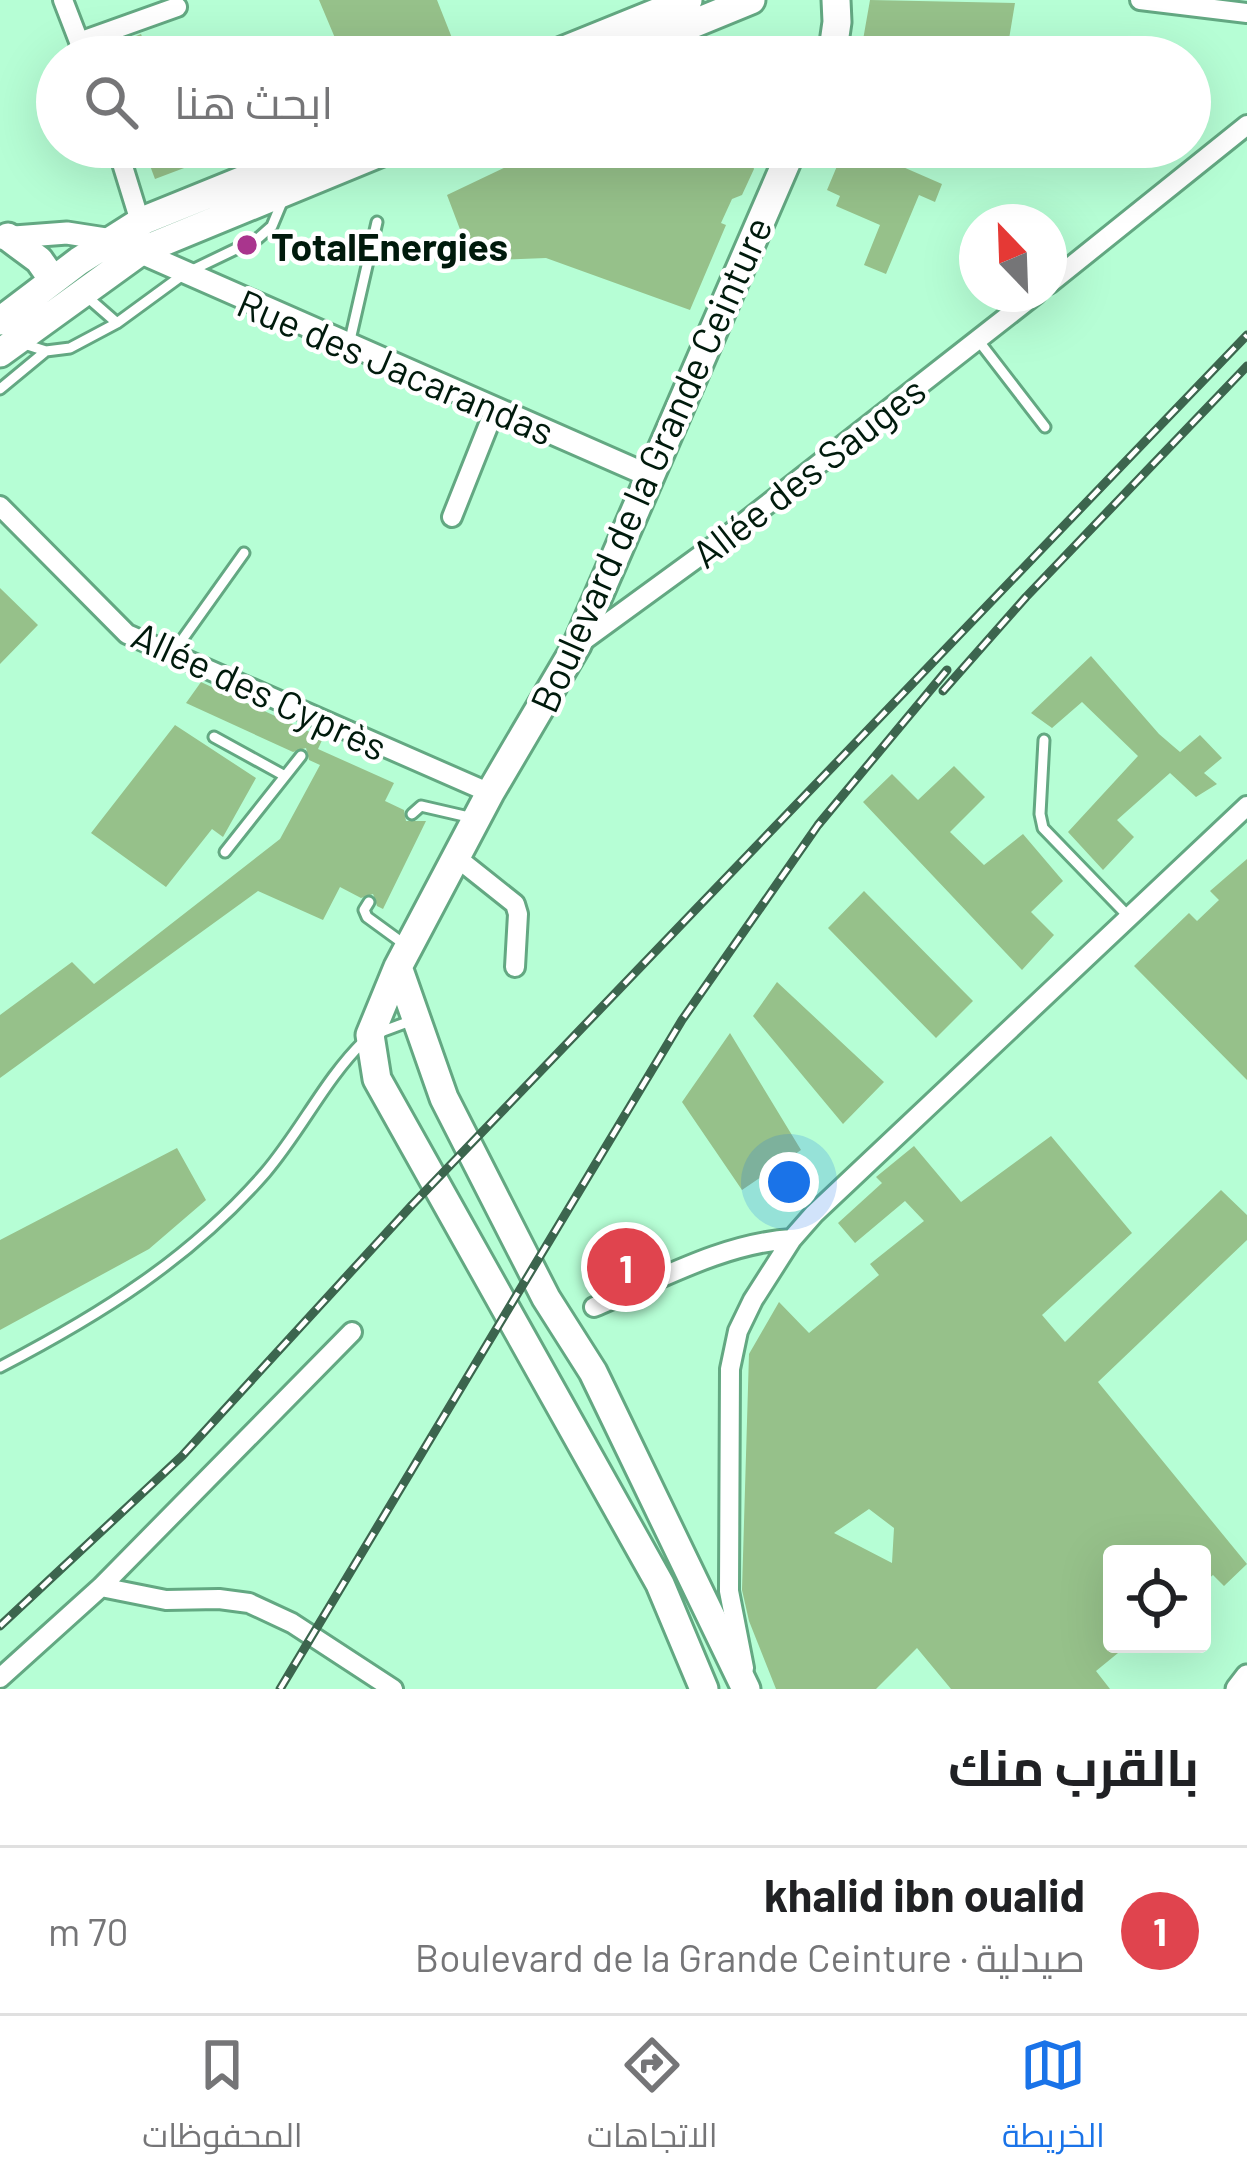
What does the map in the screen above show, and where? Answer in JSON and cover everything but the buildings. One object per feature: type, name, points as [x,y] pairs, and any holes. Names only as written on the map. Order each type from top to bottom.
[{"type":"main road","points":[[599,36],[688,0]]},
{"type":"main road","points":[[663,36],[751,0]]},
{"type":"main road","points":[[835,36],[836,0]]},
{"type":"main road","points":[[5,338],[53,280],[112,240],[142,221],[273,168]]},
{"type":"main road","points":[[5,338],[141,251],[343,168]]},
{"type":"main road","name":"Boulevard de la Grande Ceinture","points":[[370,1035],[403,958],[476,819],[577,645],[784,168]]},
{"type":"main road","points":[[4,238],[39,260],[53,280]]},
{"type":"main road","points":[[403,958],[444,1098],[545,1298],[593,1372],[747,1689]]},
{"type":"main road","points":[[370,1035],[377,1079],[660,1584],[704,1689]]},
{"type":"street","points":[[63,0],[77,36]]},
{"type":"street","points":[[1140,0],[1247,13]]},
{"type":"street","points":[[113,36],[177,7]]},
{"type":"street","points":[[1211,153],[1247,124]]},
{"type":"street","points":[[124,168],[142,221],[141,251]]},
{"type":"street","points":[[1067,269],[1193,168]]},
{"type":"street","name":"Rue des Jacarandas","points":[[4,238],[68,233],[112,240],[652,477]]},
{"type":"street","name":"Allée des Sauges","points":[[577,645],[723,539],[1013,312]]},
{"type":"street","points":[[452,517],[494,409]]},
{"type":"street","name":"Allée des Cyprès","points":[[0,506],[127,634],[322,729],[490,794]]},
{"type":"street","points":[[747,1689],[729,1591],[730,1369],[738,1331],[753,1300],[814,1214],[1247,806]]},
{"type":"street","points":[[456,857],[514,904],[518,914],[515,967]]},
{"type":"street","points":[[594,1307],[737,1249],[792,1239]]},
{"type":"street","points":[[0,1678],[101,1587],[352,1333]]},
{"type":"street","points":[[101,1587],[166,1600],[249,1604],[292,1623],[393,1689]]},
{"type":"street","points":[[1237,1689],[1247,1676]]},
{"type":"lane","points":[[255,241],[272,226],[285,192]]},
{"type":"lane","points":[[349,345],[377,222]]},
{"type":"lane","points":[[210,223],[220,256]]},
{"type":"lane","points":[[5,338],[46,351],[70,348],[117,322],[184,274],[238,248]]},
{"type":"lane","points":[[81,292],[117,322]]},
{"type":"lane","points":[[978,340],[1046,427]]},
{"type":"lane","points":[[0,389],[46,351]]},
{"type":"lane","points":[[172,654],[244,553]]},
{"type":"lane","points":[[214,737],[285,776]]},
{"type":"lane","points":[[1044,740],[1043,828],[1130,918]]},
{"type":"lane","points":[[225,852],[301,756]]},
{"type":"lane","points":[[412,814],[422,806],[476,819]]},
{"type":"lane","points":[[369,902],[364,910],[367,916],[403,958]]},
{"type":"lane","points":[[0,1367],[125,1298],[171,1265],[266,1171],[340,1064],[370,1035],[418,1018]]},
{"type":"lane","points":[[340,1064],[377,1079]]},
{"type":"railway","points":[[0,1626],[182,1456],[412,1205],[1247,335]]},
{"type":"railway","points":[[943,691],[1247,366]]},
{"type":"railway","points":[[280,1689],[682,1020],[818,825],[947,670]]},
{"type":"place","name":"TotalEnergies","points":[[247,245]]},
{"type":"place","name":"khalid ibn oualid","points":[[626,1267]]}]
